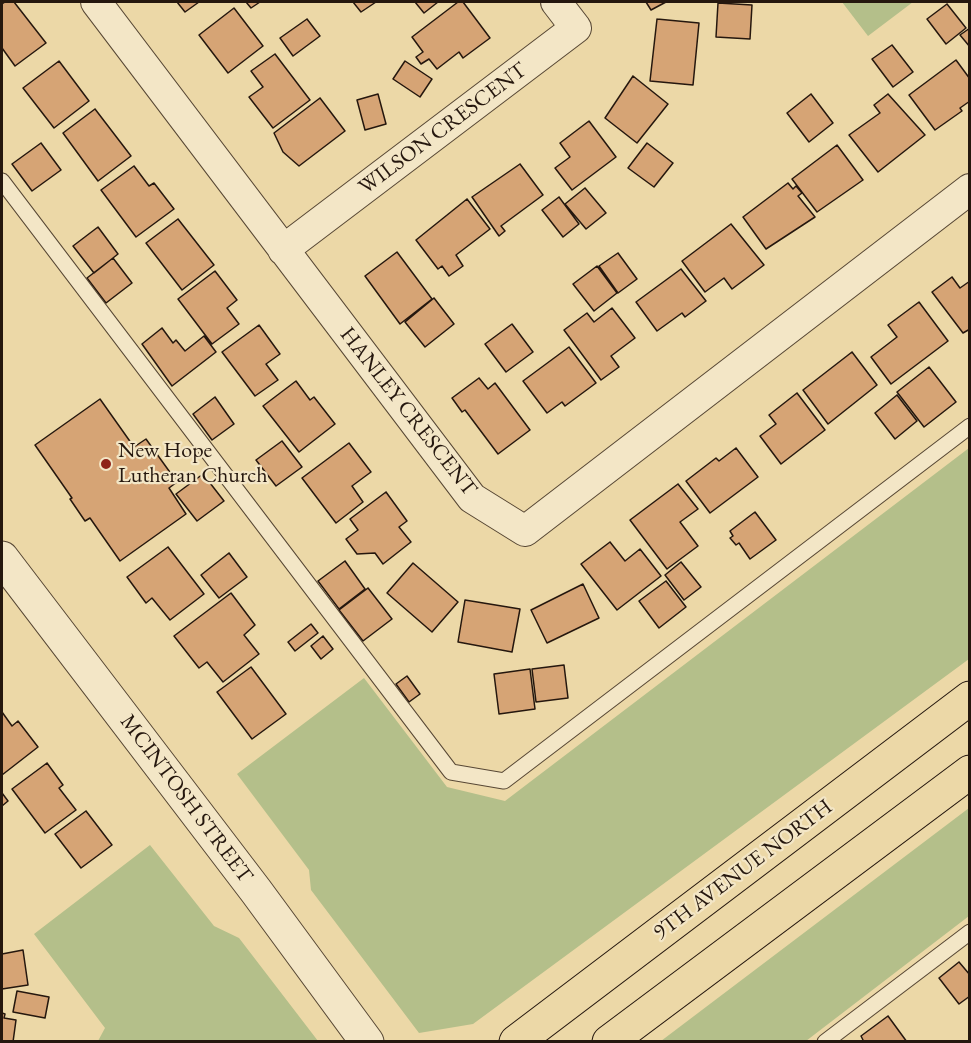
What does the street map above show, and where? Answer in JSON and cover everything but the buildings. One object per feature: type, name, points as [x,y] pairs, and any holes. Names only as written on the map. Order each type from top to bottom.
[{"type":"main road","name":"9TH AVENUE NORTH","points":[[516,1041],[969,698]]},
{"type":"main road","points":[[609,1041],[969,772]]},
{"type":"street","name":"HANLEY CRESCENT","points":[[96,2],[472,498],[525,531],[969,189]]},
{"type":"street","name":"WILSON CRESCENT","points":[[283,250],[576,28],[556,2]]},
{"type":"street","name":"MCINTOSH STREET","points":[[2,558],[367,1041]]},
{"type":"lane","points":[[2,181],[451,772],[504,781],[969,426]]},
{"type":"lane","points":[[825,1041],[969,933]]},
{"type":"green space","points":[[842,2],[913,2],[868,36]]},
{"type":"green space","points":[[969,448],[969,659],[473,1024],[419,1033],[311,890],[309,870],[237,774],[364,678],[447,787],[505,801]]},
{"type":"green space","points":[[969,808],[969,916],[806,1041],[661,1041]]},
{"type":"green space","points":[[150,845],[214,926],[239,938],[318,1041],[98,1041],[105,1028],[34,934]]},
{"type":"place","name":"New Hope Lutheran Church","points":[[106,464]]}]
